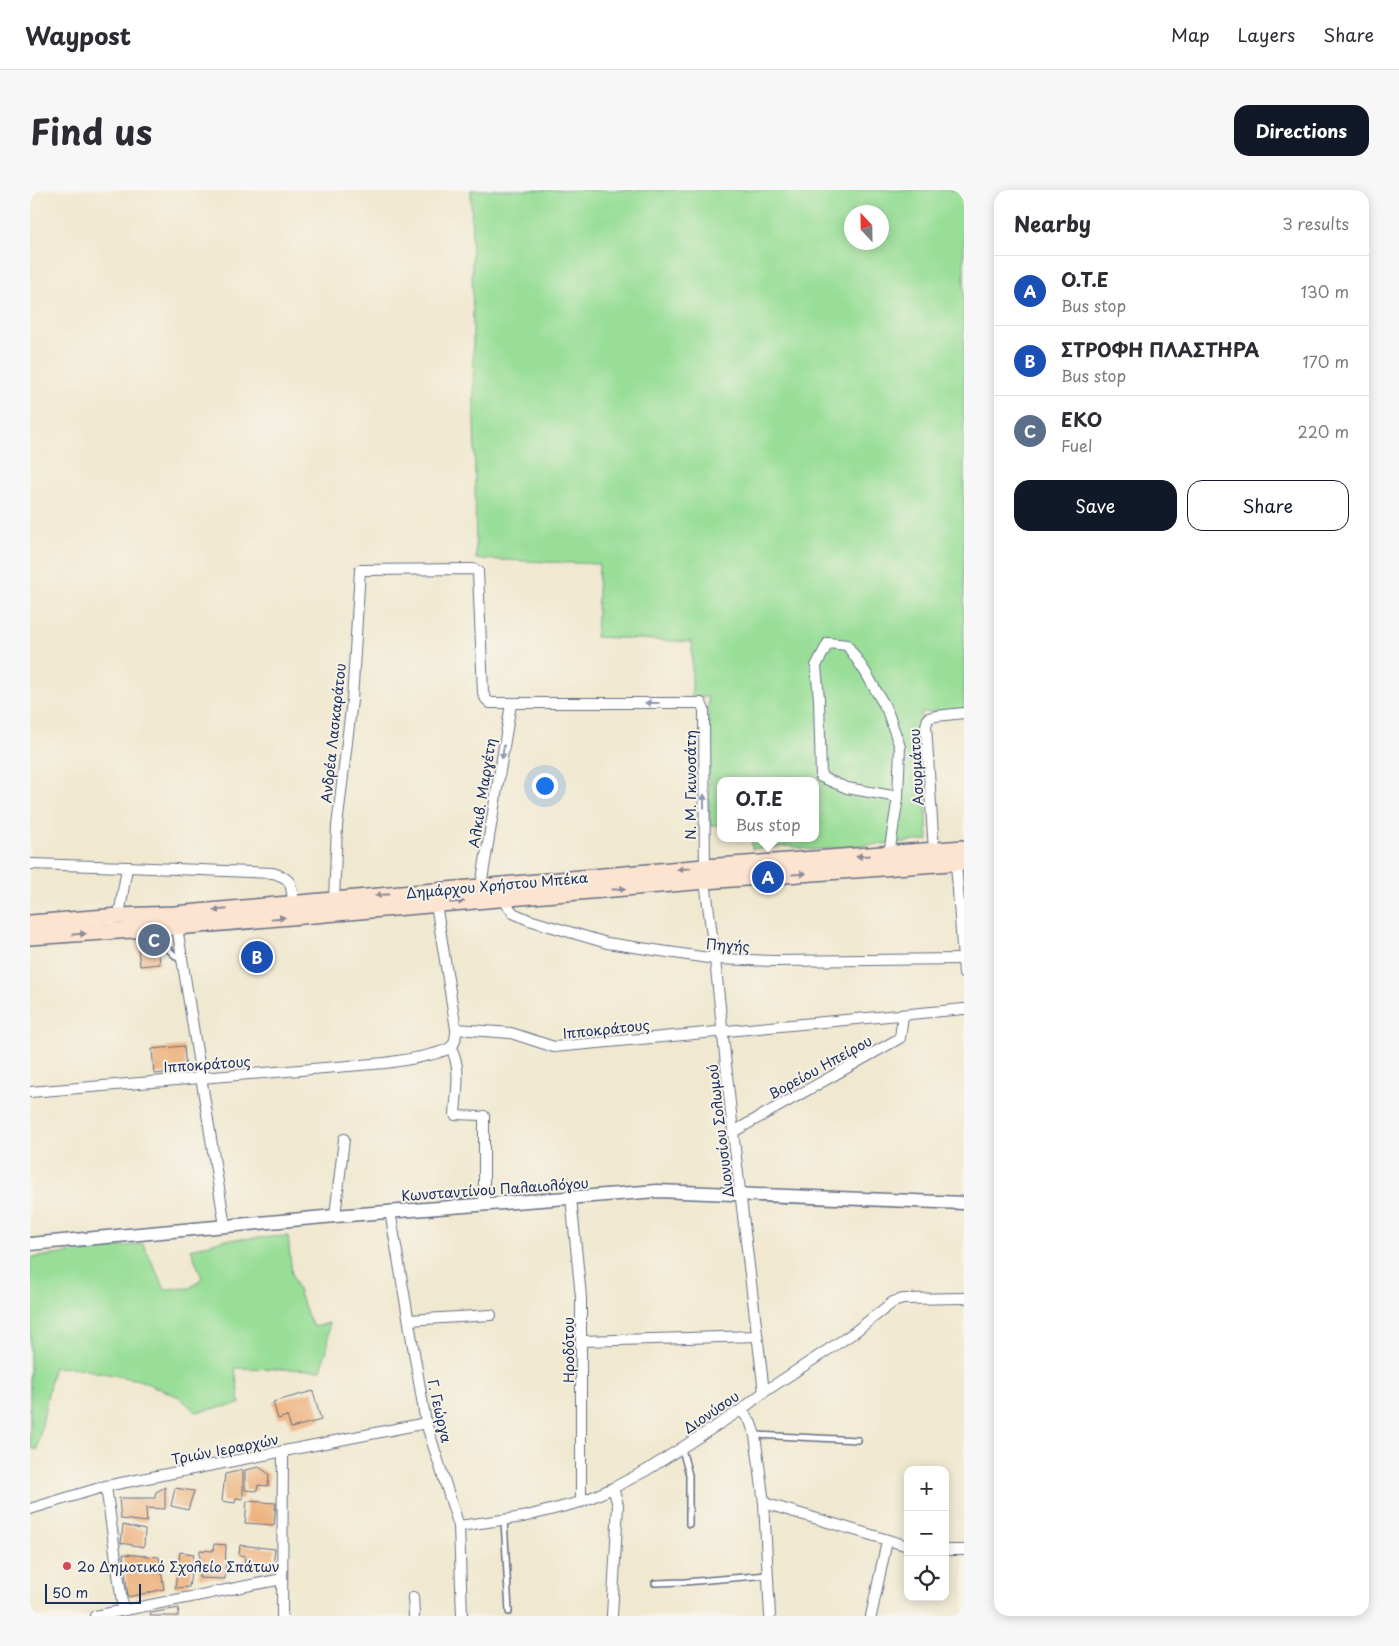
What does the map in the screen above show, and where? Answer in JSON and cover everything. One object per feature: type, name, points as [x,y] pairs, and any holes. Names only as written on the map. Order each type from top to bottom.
[{"type":"main road","name":"Δημάρχου Χρήστου Μπέκα","points":[[30,923],[119,916],[174,923],[436,904],[507,898],[889,854],[964,848]]},
{"type":"main road","name":"Δημάρχου Χρήστου Μπέκα","points":[[30,937],[134,930],[293,903],[481,886],[960,862]]},
{"type":"street","name":"Ανδρέα Λασκαράτου","points":[[334,900],[337,826],[352,700],[360,570],[473,569],[478,571],[483,693],[486,700],[490,703],[511,704]]},
{"type":"street","points":[[889,854],[898,797],[900,747],[886,710],[866,673],[847,645],[828,643],[816,666],[819,699],[821,777],[848,788],[898,797]]},
{"type":"street","name":"Ν. Μ. Γκινοσάτη","points":[[511,704],[701,703],[704,710],[705,874]]},
{"type":"street","name":"Αλκιβ. Μαργέτη","points":[[481,886],[511,704]]},
{"type":"street","name":"Ασυρμάτου","points":[[934,851],[926,726],[928,718],[964,714]]},
{"type":"street","points":[[960,862],[964,974]]},
{"type":"street","points":[[30,864],[273,873],[285,877],[291,884],[293,903]]},
{"type":"street","points":[[119,916],[127,867]]},
{"type":"street","name":"Διονυσίου Σολωμού","points":[[705,874],[732,1132],[764,1392]]},
{"type":"street","name":"Πηγής","points":[[507,898],[507,905],[513,913],[529,920],[608,943],[715,959],[774,961],[963,959]]},
{"type":"street","points":[[436,904],[456,1029],[455,1043],[451,1048],[456,1057],[457,1066],[455,1115],[484,1116],[484,1204]]},
{"type":"street","points":[[174,923],[183,962],[225,1226]]},
{"type":"street","name":"Ιπποκράτους","points":[[456,1029],[511,1033],[554,1048],[964,1009]]},
{"type":"street","name":"Βορείου Ηπείρου","points":[[732,1132],[900,1038],[903,1015]]},
{"type":"street","name":"Ιπποκράτους","points":[[30,1092],[385,1063],[430,1055],[451,1048]]},
{"type":"street","points":[[335,1216],[344,1139]]},
{"type":"street","name":"Κωνσταντίνου Παλαιολόγου","points":[[30,1244],[335,1216],[657,1191],[964,1202]]},
{"type":"street","name":"Ηροδότου","points":[[571,1198],[581,1297],[583,1341],[581,1502]]},
{"type":"street","name":"Γ. Γεώργα","points":[[390,1212],[426,1423],[459,1526],[462,1616]]},
{"type":"street","name":"Διονύσου","points":[[459,1526],[523,1516],[581,1502],[613,1488],[682,1449],[741,1410],[764,1392],[852,1334],[893,1302],[903,1299],[964,1298]]},
{"type":"street","points":[[409,1320],[491,1315]]},
{"type":"street","points":[[583,1341],[757,1336]]},
{"type":"street","points":[[741,1410],[750,1421],[755,1435],[764,1502],[770,1616]]},
{"type":"street","name":"Τριών Ιεραρχών","points":[[30,1509],[106,1486],[426,1423]]},
{"type":"street","points":[[282,1616],[283,1451]]},
{"type":"street","points":[[106,1486],[123,1610]]},
{"type":"street","points":[[612,1616],[618,1505],[613,1488]]},
{"type":"street","points":[[764,1502],[904,1545]]},
{"type":"street","points":[[871,1616],[887,1540]]},
{"type":"street","points":[[949,1550],[964,1550]]},
{"type":"street","points":[[95,1616],[282,1579]]},
{"type":"street","points":[[412,1596],[414,1616]]},
{"type":"lane","points":[[160,942],[174,923]]},
{"type":"lane","points":[[134,930],[147,943],[160,942],[183,962]]},
{"type":"lane","points":[[755,1435],[858,1440]]},
{"type":"lane","points":[[682,1449],[689,1476],[690,1524]]},
{"type":"lane","points":[[504,1518],[509,1612]]},
{"type":"lane","points":[[655,1583],[768,1575]]},
{"type":"green space","points":[[471,190],[964,190],[964,709],[921,713],[928,840],[812,850],[789,846],[752,849],[752,842],[819,842],[819,777],[717,777],[717,825],[709,825],[708,697],[692,697],[692,642],[596,637],[599,564],[476,559]]},
{"type":"green space","points":[[288,1236],[292,1275],[308,1316],[314,1327],[329,1323],[328,1345],[321,1370],[235,1368],[240,1404],[196,1412],[179,1397],[139,1380],[71,1367],[53,1368],[37,1450],[30,1447],[30,1258],[143,1244],[165,1289],[190,1288],[202,1278],[191,1249],[223,1240]]},
{"type":"building","points":[[157,936],[160,964],[140,966],[137,938]]},
{"type":"building","points":[[184,1046],[186,1071],[154,1074],[152,1049]]},
{"type":"building","points":[[313,1391],[321,1420],[291,1428],[287,1416],[278,1419],[273,1402]]},
{"type":"building","points":[[259,1467],[269,1474],[268,1486],[258,1485],[257,1491],[245,1490],[245,1470]]},
{"type":"building","points":[[243,1470],[243,1499],[236,1498],[235,1503],[222,1501],[225,1474]]},
{"type":"building","points":[[165,1487],[165,1509],[146,1508],[147,1522],[121,1519],[119,1498],[155,1498],[156,1492]]},
{"type":"building","points":[[175,1488],[194,1491],[188,1510],[171,1506]]},
{"type":"building","points":[[247,1501],[276,1503],[274,1525],[245,1523]]},
{"type":"building","points":[[123,1525],[145,1530],[144,1547],[121,1543]]},
{"type":"building","points":[[214,1544],[226,1545],[225,1579],[199,1578],[200,1550],[213,1551]]},
{"type":"building","points":[[240,1545],[275,1549],[273,1565],[257,1564],[256,1569],[244,1568],[245,1556],[239,1555]]},
{"type":"building","points":[[180,1552],[194,1554],[189,1587],[175,1588]]},
{"type":"building","points":[[123,1554],[159,1557],[164,1589],[128,1597]]},
{"type":"building","points":[[179,1608],[178,1616],[150,1616],[151,1613]]},
{"type":"place","name":"Ο.Τ.Ε","points":[[768,877]]},
{"type":"place","name":"ΕΚΟ","points":[[154,940]]},
{"type":"place","name":"ΣΤΡΟΦΗ ΠΛΑΣΤΗΡΑ","points":[[257,957]]},
{"type":"place","name":"2ο Δημοτικό Σχολείο Σπάτων","points":[[67,1566]]}]
